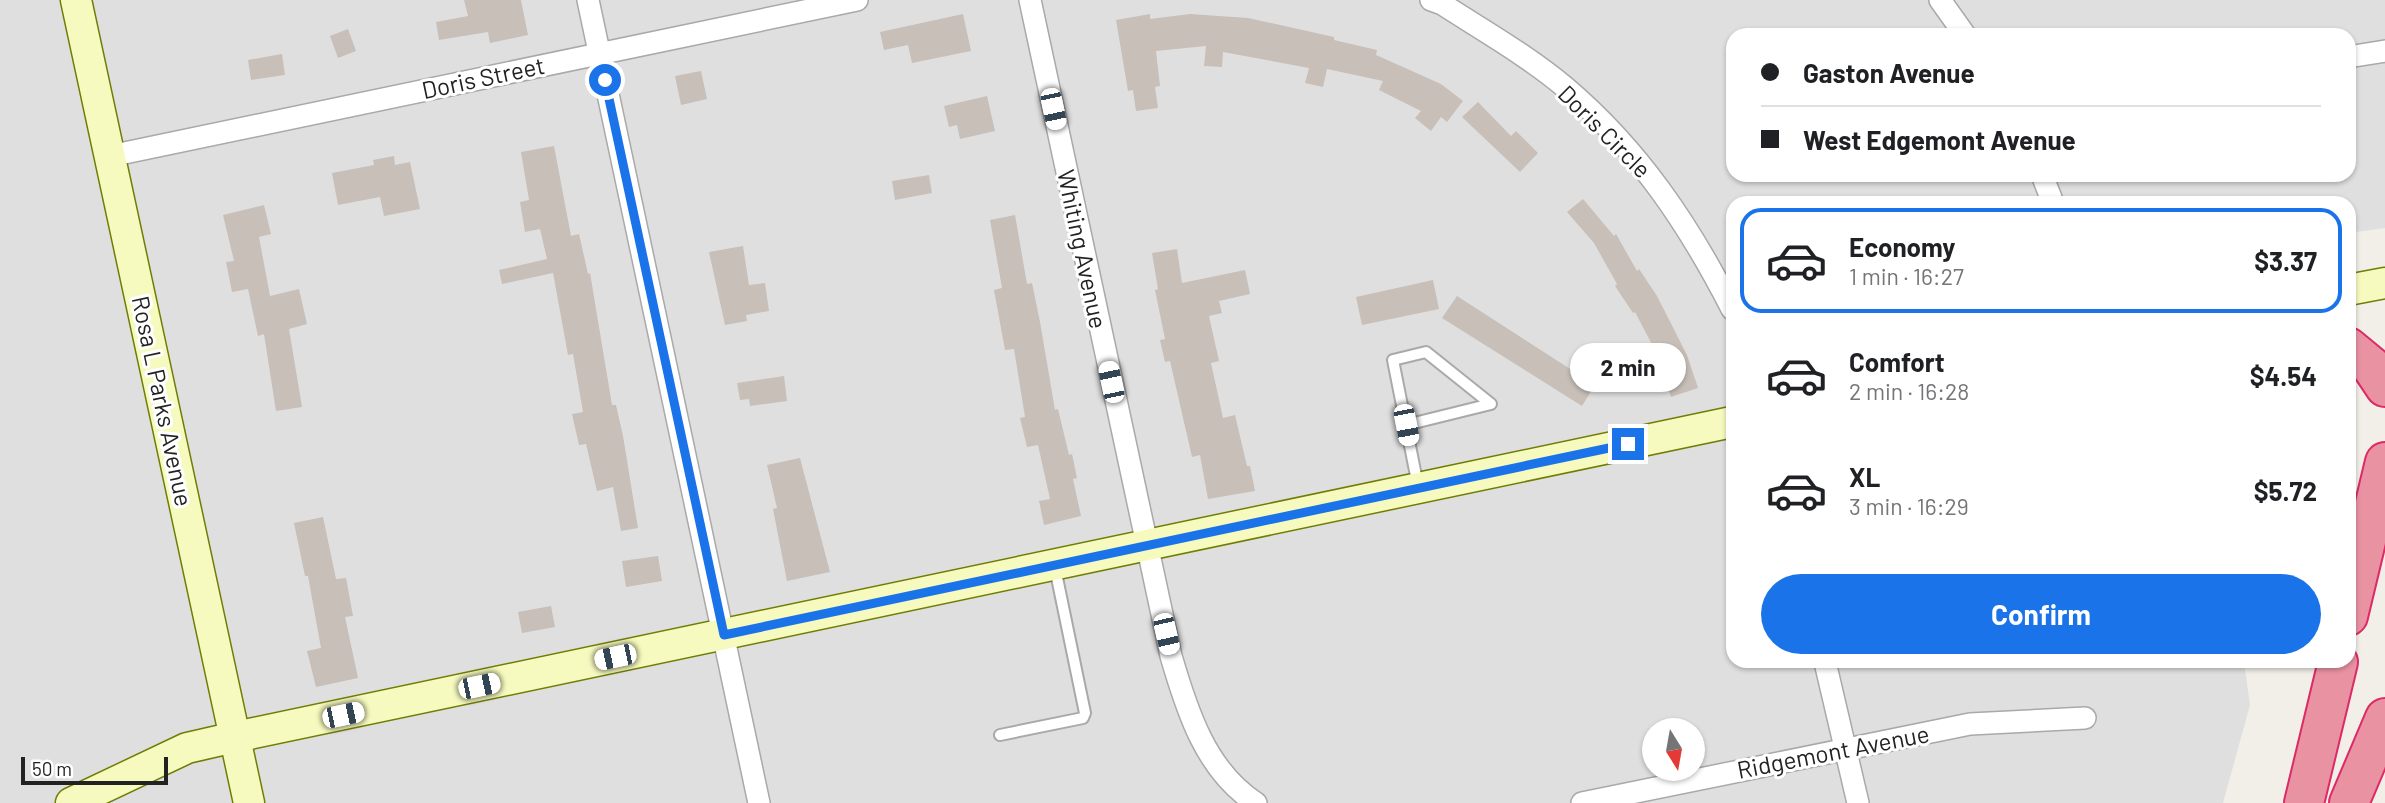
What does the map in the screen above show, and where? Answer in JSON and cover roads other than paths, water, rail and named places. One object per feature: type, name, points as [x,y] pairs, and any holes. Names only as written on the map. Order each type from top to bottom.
[{"type":"highway","points":[[2356,353],[2371,366],[2385,387]]},
{"type":"highway","points":[[2356,583],[2385,462]]},
{"type":"highway","points":[[2304,803],[2337,668]]},
{"type":"highway","points":[[2349,803],[2385,719]]},
{"type":"street","name":"Rosa L Parks Avenue","points":[[76,0],[249,803]]},
{"type":"street","points":[[588,0],[759,803]]},
{"type":"street","name":"Doris Street","points":[[110,156],[857,0]]},
{"type":"street","name":"Whiting Avenue","points":[[1030,0],[1145,546],[1171,656],[1196,728],[1213,761],[1236,790],[1256,803]]},
{"type":"street","points":[[1940,0],[1960,28]]},
{"type":"street","name":"Doris Circle","points":[[1438,1],[1517,52],[1564,87],[1604,123],[1673,204],[1701,248],[1726,297]]},
{"type":"street","points":[[2356,56],[2385,51]]},
{"type":"street","points":[[2356,288],[2385,283]]},
{"type":"street","points":[[71,803],[187,748],[1726,423]]},
{"type":"street","points":[[1826,668],[1858,803]]},
{"type":"street","name":"Ridgemont Avenue","points":[[1582,803],[1970,724],[2085,718]]},
{"type":"lane","points":[[1406,425],[1491,404],[1426,352],[1393,360],[1418,488]]},
{"type":"lane","points":[[1000,735],[1083,718],[1085,713],[1055,565]]}]
